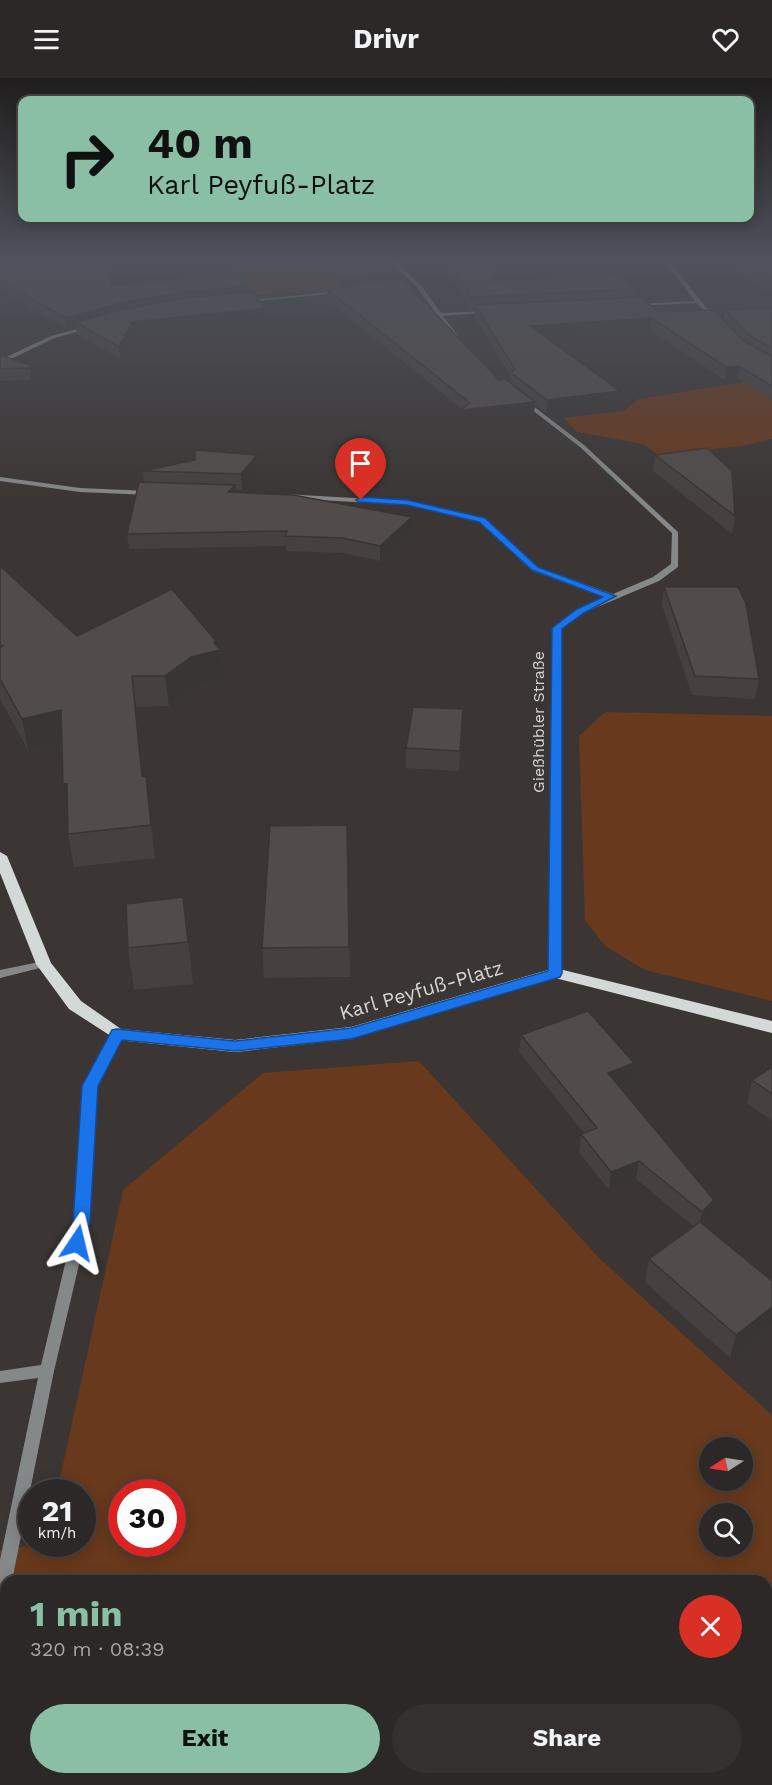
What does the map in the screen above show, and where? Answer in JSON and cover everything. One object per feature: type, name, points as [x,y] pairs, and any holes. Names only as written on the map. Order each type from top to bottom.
[{"type":"main road","points":[[0,856],[44,964],[75,1005],[117,1034]]},
{"type":"main road","points":[[555,973],[772,1027]]},
{"type":"main road","name":"Karl Peyfuß-Platz","points":[[117,1034],[235,1046],[351,1034],[555,973]]},
{"type":"street","points":[[0,362],[41,342]]},
{"type":"street","name":"Gießhübler Straße","points":[[516,396],[582,446],[675,532],[675,565],[656,579],[580,611],[557,628],[555,973]]},
{"type":"street","points":[[0,479],[80,490],[153,493]]},
{"type":"street","points":[[279,495],[407,503],[482,520],[535,568],[611,596]]},
{"type":"street","points":[[0,974],[44,964]]},
{"type":"street","points":[[5,1575],[47,1371],[82,1222],[90,1086],[117,1034]]},
{"type":"street","points":[[0,1377],[47,1371]]},
{"type":"shaded area","points":[[752,381],[772,400],[772,439],[742,446],[658,455],[644,444],[577,432],[564,418],[624,411],[638,399]]},
{"type":"shaded area","points":[[605,712],[772,716],[772,1001],[645,970],[605,946],[585,920],[579,736]]},
{"type":"shaded area","points":[[419,1061],[600,1259],[772,1415],[772,1575],[0,1575],[0,1551],[18,1548],[18,1557],[96,1557],[96,1479],[60,1479],[123,1190],[263,1073]]},
{"type":"building","points":[[110,342],[122,342],[119,347]]},
{"type":"building","points":[[393,342],[462,342],[500,381],[504,378],[535,402],[461,410],[470,403]]},
{"type":"building","points":[[498,342],[552,342],[620,391],[547,400],[511,373],[515,369]]},
{"type":"building","points":[[687,342],[745,342],[772,356],[772,386],[739,366],[726,367]]},
{"type":"building","points":[[760,342],[772,342],[772,348]]},
{"type":"building","points":[[0,355],[30,365],[30,368],[0,369]]},
{"type":"building","points":[[707,448],[732,471],[735,516],[655,455]]},
{"type":"building","points":[[195,450],[257,455],[241,474],[143,471],[195,460]]},
{"type":"building","points":[[139,482],[235,485],[228,492],[293,495],[412,517],[380,546],[343,538],[285,536],[287,531],[127,534]]},
{"type":"building","points":[[0,566],[77,636],[172,589],[216,641],[214,642],[220,650],[191,657],[165,676],[132,676],[142,776],[146,776],[151,825],[68,834],[67,784],[63,784],[61,710],[22,719],[0,679],[0,648],[3,646],[0,645]]},
{"type":"building","points":[[664,587],[738,587],[746,604],[759,679],[695,676]]},
{"type":"building","points":[[413,707],[463,709],[460,751],[406,748]]},
{"type":"building","points":[[347,825],[349,947],[262,948],[270,826]]},
{"type":"building","points":[[183,897],[188,942],[128,948],[126,904]]},
{"type":"building","points":[[588,1011],[634,1063],[608,1073],[714,1200],[702,1212],[639,1161],[611,1172],[581,1134],[597,1128],[521,1035]]},
{"type":"building","points":[[772,1067],[772,1094],[752,1080]]},
{"type":"building","points":[[700,1222],[772,1281],[772,1307],[736,1335],[649,1259]]},
{"type":"route","points":[[77,1243],[82,1222],[90,1086],[117,1034],[235,1046],[351,1034],[555,973],[557,628],[580,611],[611,596],[535,568],[482,520],[407,503],[361,500]]}]
